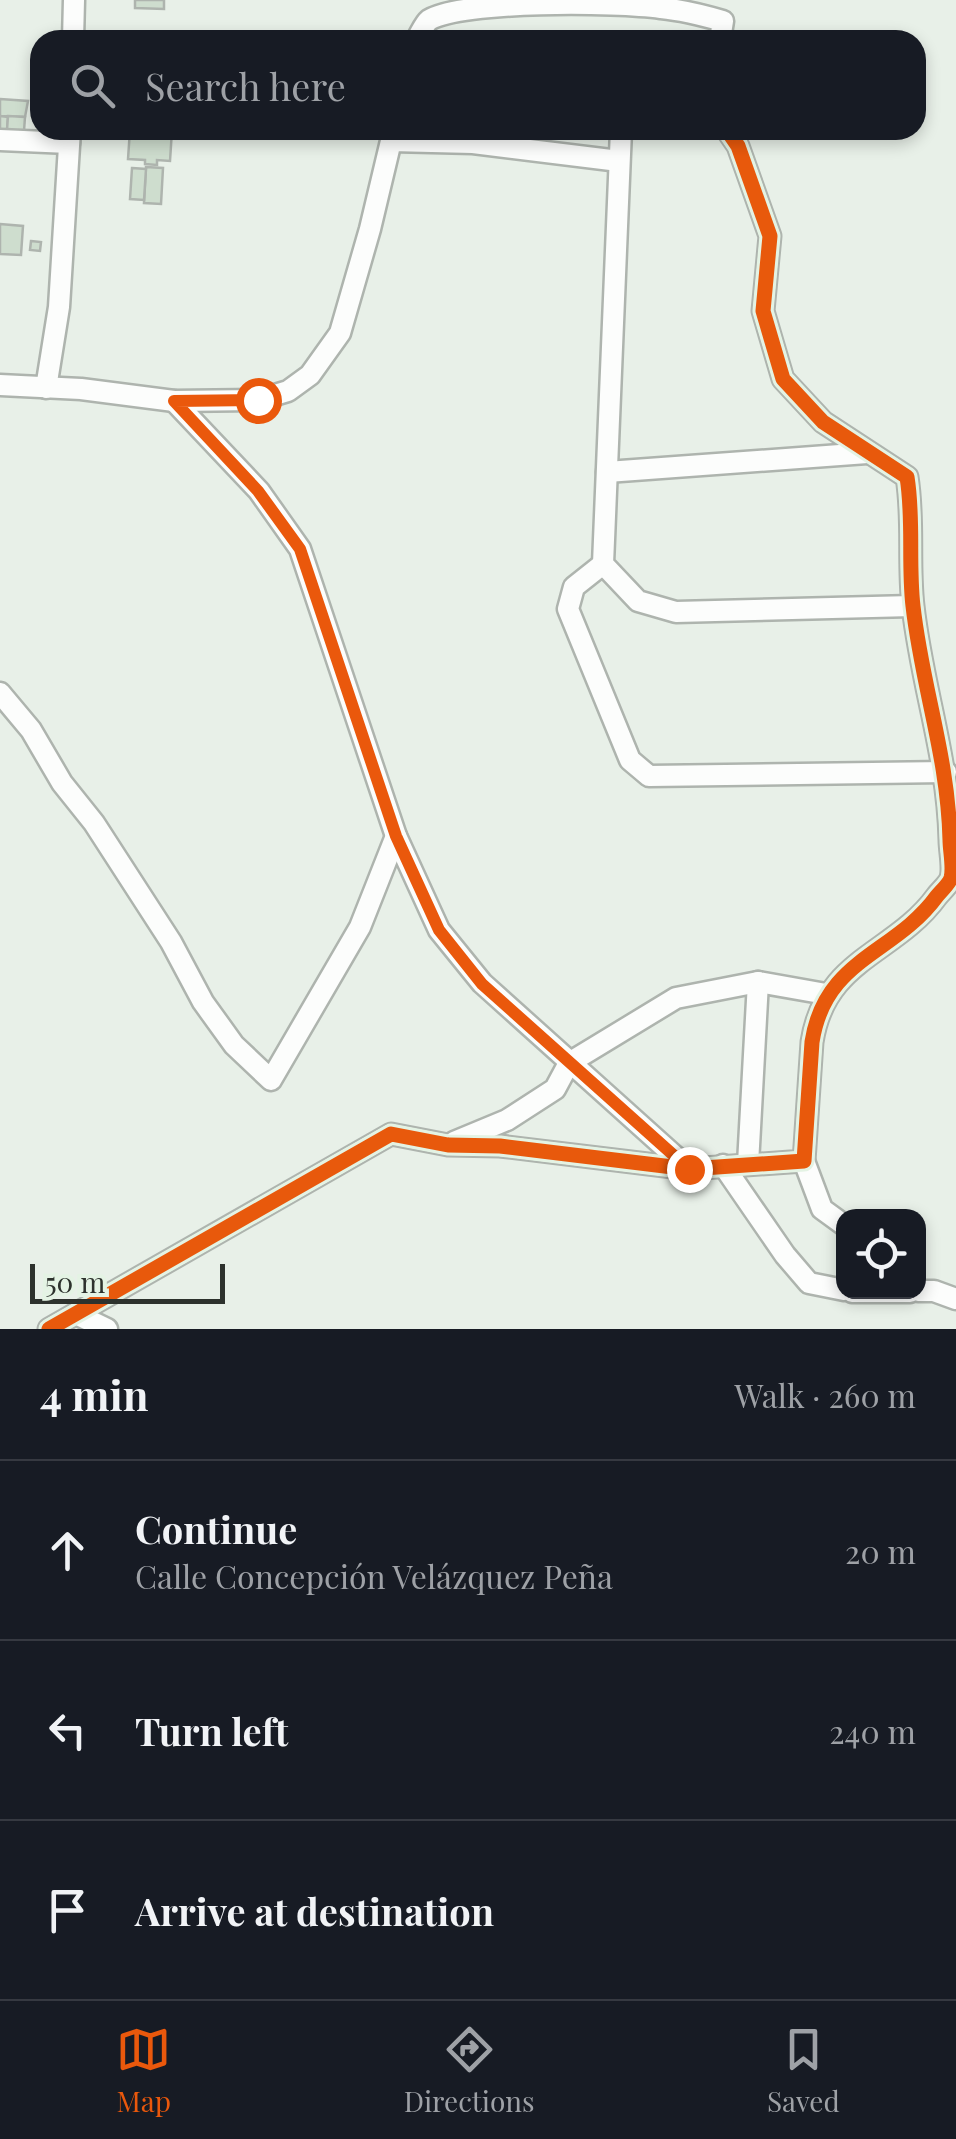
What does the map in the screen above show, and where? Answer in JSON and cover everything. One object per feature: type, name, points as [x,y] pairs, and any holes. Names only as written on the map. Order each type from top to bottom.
[{"type":"street","points":[[73,30],[74,0]]},
{"type":"street","points":[[422,30],[428,21],[462,8],[570,2],[698,14],[722,21],[721,30]]},
{"type":"street","points":[[0,140],[30,138]]},
{"type":"street","points":[[46,388],[59,307],[69,140]]},
{"type":"street","points":[[0,385],[174,401],[258,400],[288,392],[310,375],[340,333],[390,140]]},
{"type":"street","points":[[438,140],[619,161]]},
{"type":"street","points":[[620,140],[603,564],[638,601],[676,612],[912,606]]},
{"type":"street","points":[[734,140],[770,236],[763,311],[783,379],[823,422],[907,477],[912,509],[912,606],[946,772],[951,878],[929,908],[857,962],[826,994],[815,1023],[804,1161],[822,1208],[836,1218]]},
{"type":"street","points":[[174,401],[258,491],[300,549],[396,836],[439,930],[482,984],[689,1169]]},
{"type":"street","points":[[607,472],[867,453]]},
{"type":"street","points":[[603,564],[574,587],[568,610],[630,760],[649,776],[946,772]]},
{"type":"street","points":[[0,692],[31,730],[62,783],[94,823],[172,942],[202,1002],[234,1045],[270,1080],[360,927],[396,836]]},
{"type":"street","points":[[448,1145],[507,1120],[555,1089],[569,1062],[676,998],[758,982],[826,994]]},
{"type":"street","points":[[748,1164],[758,982]]},
{"type":"street","points":[[49,1329],[392,1134],[448,1145],[500,1146],[689,1169],[804,1161]]},
{"type":"street","points":[[723,1164],[785,1255],[809,1283],[836,1288]]},
{"type":"street","points":[[926,1289],[956,1299]]},
{"type":"street","points":[[76,1314],[107,1329]]},
{"type":"building","points":[[135,0],[164,0],[164,9],[135,8]]},
{"type":"building","points":[[0,99],[28,101],[25,117],[0,116]]},
{"type":"building","points":[[0,116],[8,117],[7,130],[0,129]]},
{"type":"building","points":[[8,116],[25,117],[24,131],[7,130]]},
{"type":"building","points":[[129,140],[171,140],[170,161],[157,160],[157,165],[128,159]]},
{"type":"building","points":[[146,167],[163,168],[161,204],[144,203]]},
{"type":"building","points":[[132,168],[146,169],[144,200],[130,199]]},
{"type":"building","points":[[0,224],[23,226],[21,255],[0,254]]},
{"type":"building","points":[[31,241],[41,242],[40,251],[30,250]]},
{"type":"cycle path","points":[[49,1329],[391,1134],[448,1145],[500,1146],[689,1169],[804,1161],[812,1042],[819,1014],[846,974],[920,916],[949,883],[952,869],[948,809],[913,606],[907,477],[823,422],[783,379],[763,311],[770,236],[734,140]]},
{"type":"route","points":[[258,400],[174,401],[258,491],[300,549],[396,836],[439,930],[482,984],[689,1169]]}]
